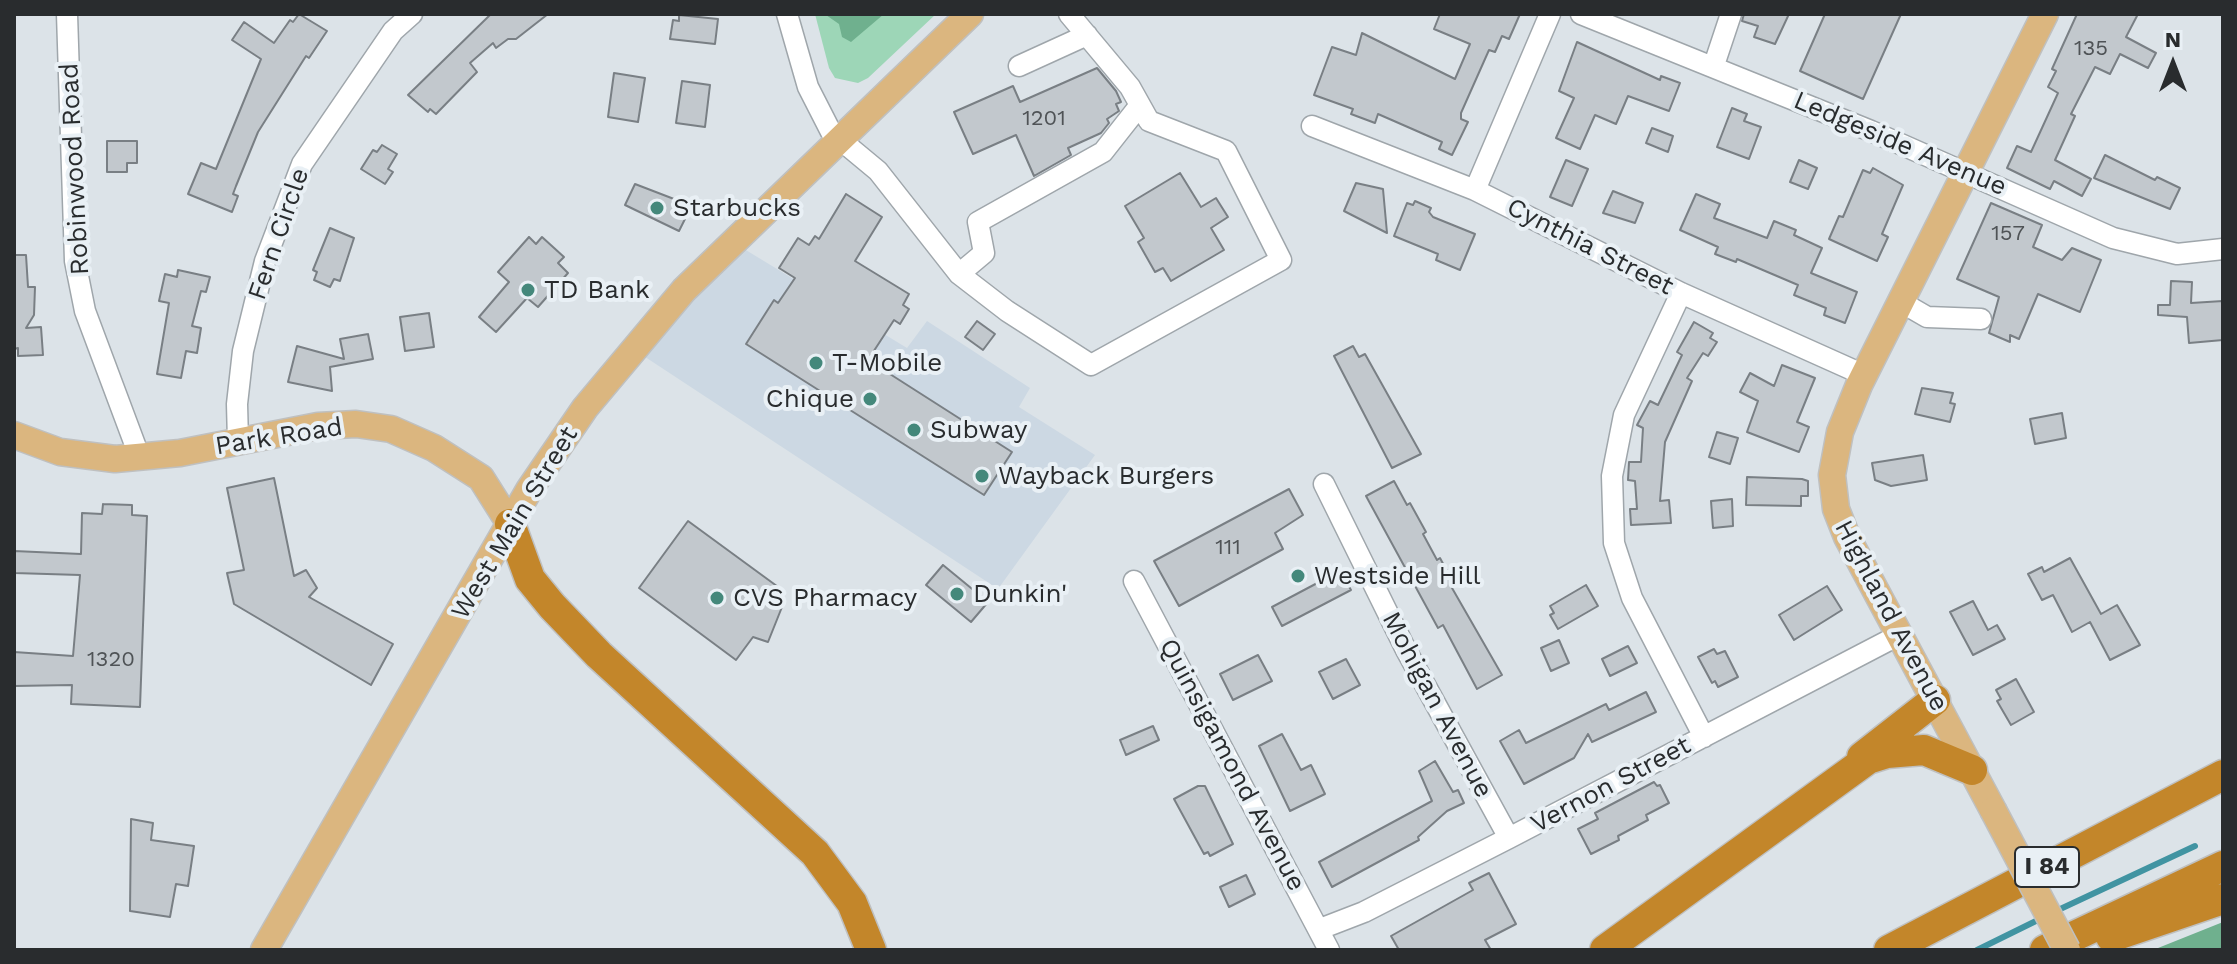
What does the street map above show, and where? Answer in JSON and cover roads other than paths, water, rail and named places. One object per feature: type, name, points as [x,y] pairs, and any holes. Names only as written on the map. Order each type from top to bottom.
[{"type":"highway","points":[[510,524],[530,579],[552,606],[599,655],[815,853],[852,903],[871,950]]},
{"type":"highway","points":[[1605,950],[1836,779],[1935,700]]},
{"type":"highway","points":[[1836,779],[1868,759],[1905,750],[1940,754],[1972,770]]},
{"type":"highway","points":[[1934,926],[2223,755]]},
{"type":"highway","name":"I 84","points":[[1889,950],[2223,775]]},
{"type":"highway","points":[[2045,950],[2217,869]]},
{"type":"highway","points":[[2076,950],[2223,899]]},
{"type":"main road","name":"West Main Street","points":[[264,950],[549,457],[635,345],[708,266],[970,14]]},
{"type":"main road","name":"Highland Avenue","points":[[2045,14],[1864,375],[1835,449],[1832,493],[1847,537],[2067,950]]},
{"type":"main road","name":"Park Road","points":[[14,435],[60,452],[140,458],[318,426],[356,424],[391,429],[434,448],[481,478],[510,524]]},
{"type":"street","name":"Robinwood Road","points":[[67,14],[75,261],[85,311],[140,458]]},
{"type":"street","name":"Fern Circle","points":[[238,441],[237,404],[243,351],[265,261],[302,164],[393,31],[412,14]]},
{"type":"street","points":[[787,14],[808,87],[824,119],[840,139],[878,171],[959,274],[1007,311],[1091,365],[1281,260],[1226,151],[1149,121],[1130,87],[1069,14]]},
{"type":"street","points":[[1475,190],[1550,14]]},
{"type":"street","name":"Ledgeside Avenue","points":[[1581,14],[1714,65],[1967,171],[2113,238],[2177,254],[2223,249]]},
{"type":"street","points":[[1714,65],[1731,14]]},
{"type":"street","points":[[1019,66],[1087,35]]},
{"type":"street","points":[[959,274],[984,253],[978,222],[1103,152],[1140,105]]},
{"type":"street","name":"Cynthia Street","points":[[1312,126],[1475,190],[1681,293],[1864,375]]},
{"type":"street","points":[[1681,293],[1624,415],[1612,476],[1614,543],[1632,598],[1704,737]]},
{"type":"street","points":[[1901,302],[1927,317],[1981,319]]},
{"type":"street","name":"Mohigan Avenue","points":[[1324,484],[1406,650],[1509,838]]},
{"type":"street","name":"Quinsigamond Avenue","points":[[1134,581],[1329,950]]},
{"type":"street","name":"Vernon Street","points":[[1320,929],[1364,912],[1899,635]]},
{"type":"waterway","points":[[2056,911],[2195,846]]},
{"type":"waterway","points":[[1977,950],[2042,918]]},
{"type":"place","name":"Starbucks","points":[[657,208]]},
{"type":"place","name":"TD Bank","points":[[528,290]]},
{"type":"place","name":"T-Mobile","points":[[816,363]]},
{"type":"place","name":"Chique","points":[[870,399]]},
{"type":"place","name":"Subway","points":[[914,430]]},
{"type":"place","name":"Wayback Burgers","points":[[982,476]]},
{"type":"place","name":"Westside Hill","points":[[1298,576]]},
{"type":"place","name":"Dunkin'","points":[[957,594]]},
{"type":"place","name":"CVS Pharmacy","points":[[717,598]]}]
